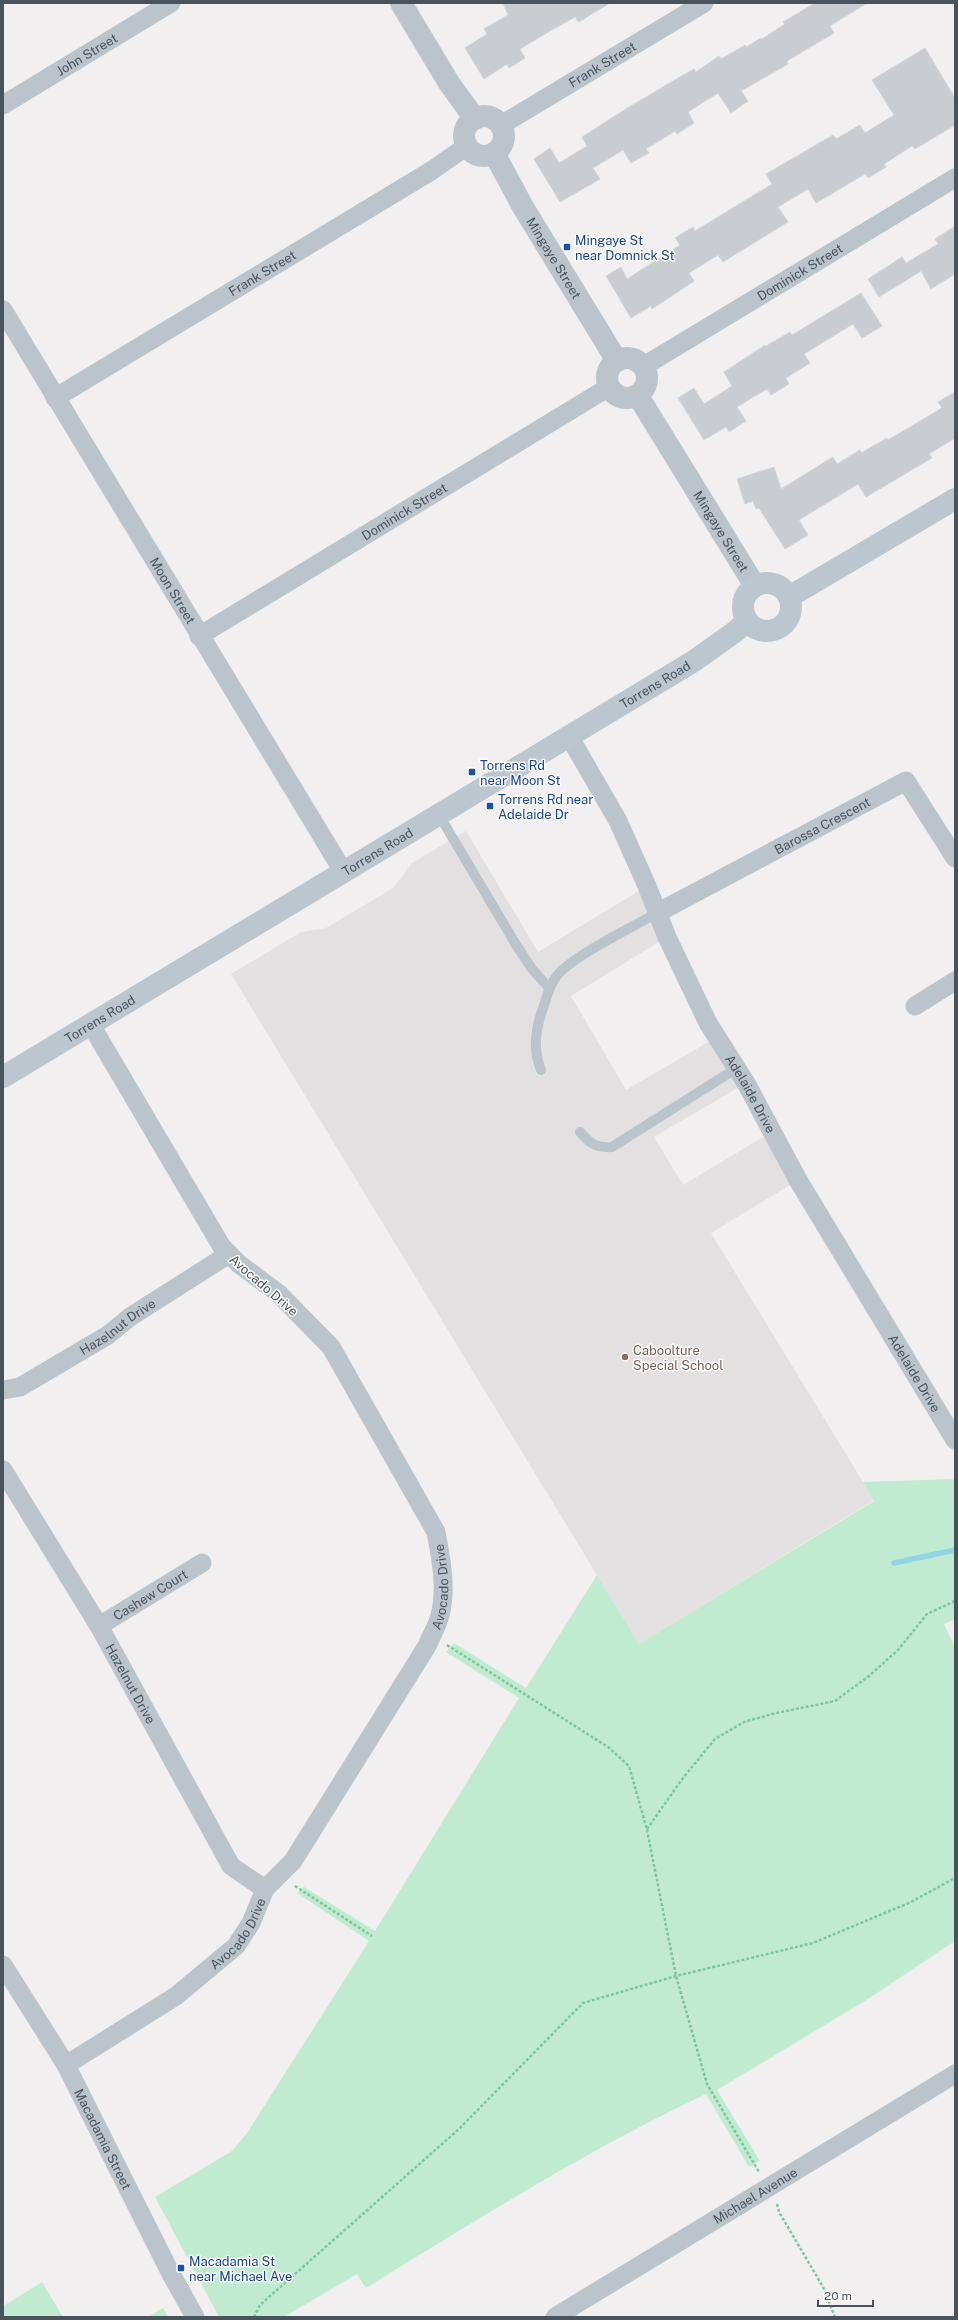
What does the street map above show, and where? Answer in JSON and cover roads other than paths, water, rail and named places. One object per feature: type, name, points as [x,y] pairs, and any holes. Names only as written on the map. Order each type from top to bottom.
[{"type":"main road","points":[[789,597],[955,499]]},
{"type":"main road","points":[[771,583],[779,586],[789,597],[790,614],[782,626],[775,630],[759,630],[747,621],[743,606],[745,598],[755,586],[771,583]]},
{"type":"main road","name":"Torrens Road","points":[[3,1077],[694,661],[736,631],[747,621]]},
{"type":"street","name":"John Street","points":[[3,105],[171,3]]},
{"type":"street","points":[[402,3],[449,83],[475,119]]},
{"type":"street","name":"Frank Street","points":[[501,125],[704,3]]},
{"type":"street","points":[[489,117],[501,125],[504,131],[502,144],[494,153],[479,155],[467,146],[466,130],[475,119],[489,117]]},
{"type":"street","name":"Frank Street","points":[[55,398],[424,175],[467,146]]},
{"type":"street","name":"Mingaye Street","points":[[494,153],[524,207],[617,361]]},
{"type":"street","name":"Dominick Street","points":[[644,366],[955,178]]},
{"type":"street","name":"Moon Street","points":[[3,310],[343,871]]},
{"type":"street","points":[[624,358],[634,359],[644,366],[648,376],[647,382],[645,389],[638,396],[621,398],[609,387],[608,374],[610,368],[617,361],[624,358]]},
{"type":"street","name":"Dominick Street","points":[[200,636],[609,387]]},
{"type":"street","name":"Mingaye Street","points":[[638,396],[755,586]]},
{"type":"street","name":"Adelaide Drive","points":[[568,736],[618,822],[647,886],[657,913],[708,1023],[737,1068],[798,1180],[955,1440]]},
{"type":"street","name":"Barossa Crescent","points":[[657,913],[906,781],[955,858]]},
{"type":"street","points":[[915,1006],[955,981]]},
{"type":"street","name":"Avocado Drive","points":[[66,2064],[176,1996],[236,1946],[252,1923],[265,1889],[292,1861],[427,1646],[440,1616],[443,1597],[442,1566],[436,1532],[331,1347],[278,1293],[229,1254],[91,1025]]},
{"type":"street","name":"Hazelnut Drive","points":[[3,1390],[20,1387],[102,1339],[130,1317],[229,1254]]},
{"type":"street","name":"Hazelnut Drive","points":[[3,1470],[99,1626],[232,1866],[265,1889]]},
{"type":"street","name":"Cashew Court","points":[[99,1626],[202,1563]]},
{"type":"street","name":"Macadamia Street","points":[[3,1965],[66,2064],[171,2274],[195,2317]]},
{"type":"street","name":"Michael Avenue","points":[[555,2317],[955,2074]]},
{"type":"lane","points":[[439,815],[515,943],[532,969],[550,989]]},
{"type":"lane","points":[[541,1070],[536,1058],[535,1041],[537,1025],[555,978],[572,962],[657,913]]},
{"type":"lane","points":[[580,1132],[592,1145],[599,1148],[612,1147],[737,1068]]},
{"type":"waterway","points":[[894,1563],[955,1550]]},
{"type":"place","name":"Mingaye St near Domnick St","points":[[567,247]]},
{"type":"place","name":"Torrens Rd near Moon St","points":[[472,772]]},
{"type":"place","name":"Torrens Rd near Adelaide Dr","points":[[490,806]]},
{"type":"place","name":"Caboolture Special School","points":[[625,1357]]},
{"type":"place","name":"Macadamia St near Michael Ave","points":[[181,2268]]}]
